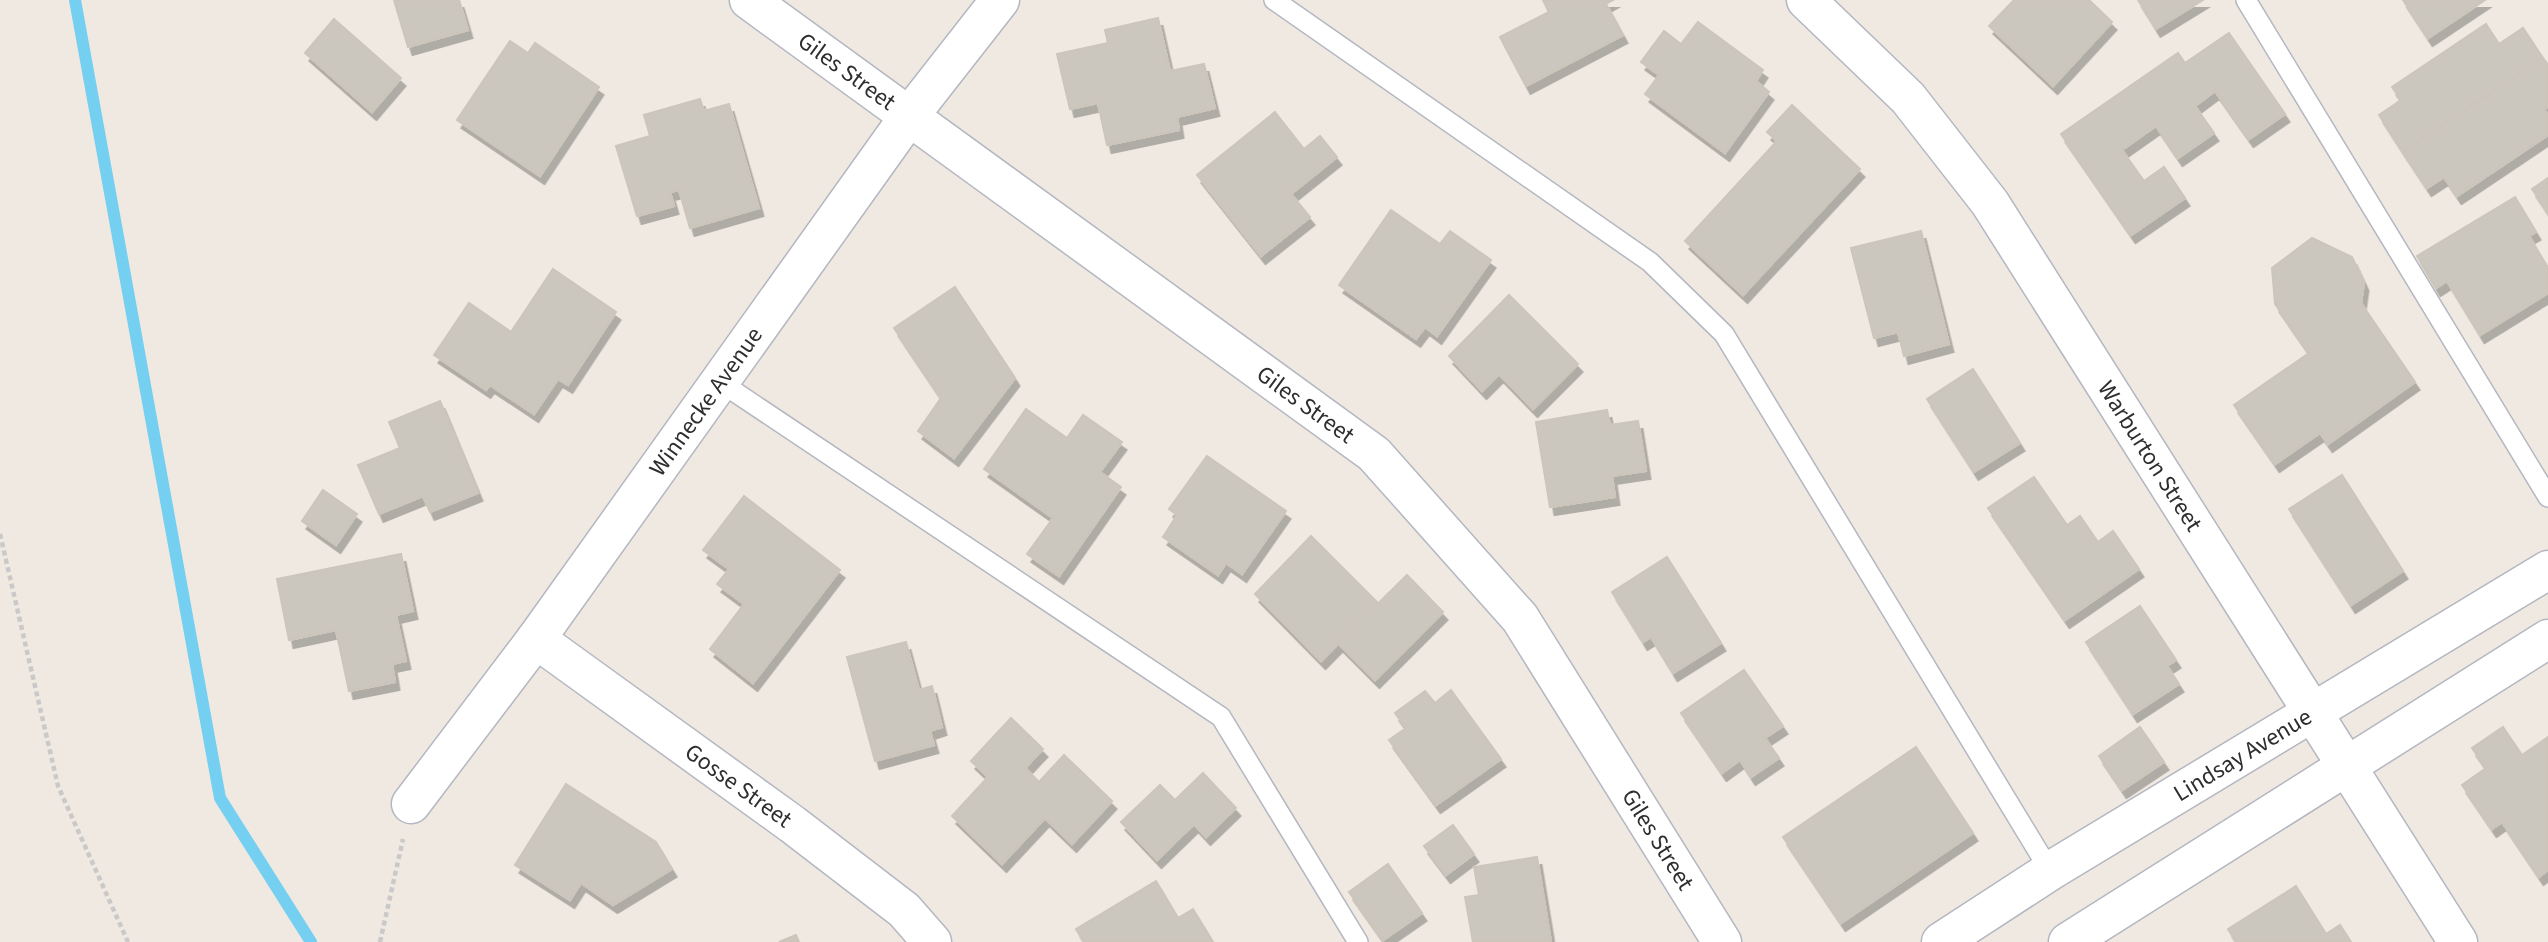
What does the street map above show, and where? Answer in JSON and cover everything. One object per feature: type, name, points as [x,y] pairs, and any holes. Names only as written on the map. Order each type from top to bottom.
[{"type":"street","name":"Giles Street","points":[[749,0],[1374,454],[1520,618],[1722,942]]},
{"type":"street","name":"Winnecke Avenue","points":[[411,804],[536,639],[910,115],[1000,0]]},
{"type":"street","name":"Warburton Street","points":[[1806,0],[1908,98],[1990,203],[2458,942]]},
{"type":"street","name":"Lindsay Avenue","points":[[1941,942],[2049,871],[2548,570]]},
{"type":"street","name":"Gosse Street","points":[[536,639],[792,824],[904,911],[932,942]]},
{"type":"street","points":[[2068,942],[2548,639]]},
{"type":"lane","points":[[1274,0],[1650,262],[1724,334],[2049,871]]},
{"type":"lane","points":[[2246,0],[2548,497]]},
{"type":"lane","points":[[720,382],[1221,717],[1358,942]]},
{"type":"path","points":[[0,534],[58,786],[128,942]]},
{"type":"path","points":[[380,942],[411,804]]},
{"type":"building","points":[[394,0],[459,0],[468,30],[408,47]]},
{"type":"building","points":[[1543,0],[1613,0],[1606,4],[1623,35],[1526,86],[1500,37],[1549,12]]},
{"type":"building","points":[[2014,0],[2089,0],[2112,22],[2053,86],[1989,26]]},
{"type":"building","points":[[2138,0],[2203,0],[2156,29]]},
{"type":"building","points":[[2403,0],[2485,0],[2428,38]]},
{"type":"building","points":[[1158,18],[1170,71],[1204,64],[1215,108],[1177,117],[1179,130],[1107,145],[1098,103],[1070,109],[1057,54],[1108,43],[1105,30]]},
{"type":"building","points":[[334,19],[401,78],[372,112],[305,53]]},
{"type":"building","points":[[1698,22],[1763,70],[1756,81],[1769,92],[1725,153],[1645,94],[1659,75],[1641,62],[1664,31],[1681,44]]},
{"type":"building","points":[[2486,24],[2499,44],[2523,28],[2543,58],[2403,152],[2379,115],[2401,100],[2392,87]]},
{"type":"building","points":[[2229,33],[2285,114],[2249,139],[2215,91],[2195,106],[2214,133],[2178,158],[2156,126],[2122,150],[2144,181],[2164,167],[2185,198],[2131,235],[2061,134],[2178,53],[2185,63]]},
{"type":"building","points":[[510,41],[528,53],[535,43],[599,87],[540,176],[457,120]]},
{"type":"building","points":[[2543,58],[2548,65],[2548,107],[2544,109],[2548,115],[2548,135],[2457,196],[2444,177],[2427,188],[2403,152]]},
{"type":"building","points":[[700,99],[704,111],[729,104],[759,208],[690,228],[679,190],[670,192],[674,206],[637,216],[616,146],[650,136],[644,115]]},
{"type":"building","points":[[1792,105],[1860,169],[1743,295],[1685,241],[1777,141],[1767,132]]},
{"type":"building","points":[[1275,112],[1304,149],[1320,136],[1337,157],[1291,194],[1310,217],[1261,256],[1197,175]]},
{"type":"building","points":[[2548,178],[2548,213],[2532,189]]},
{"type":"building","points":[[2515,197],[2536,232],[2529,236],[2548,268],[2548,293],[2480,335],[2447,281],[2436,288],[2417,256]]},
{"type":"building","points":[[1391,210],[1440,244],[1450,231],[1491,260],[1437,336],[1425,327],[1416,339],[1339,285]]},
{"type":"building","points":[[1921,231],[1949,344],[1904,356],[1898,332],[1874,338],[1851,248]]},
{"type":"building","points":[[2312,238],[2352,257],[2364,283],[2361,303],[2415,382],[2328,444],[2320,433],[2275,464],[2234,405],[2309,353],[2275,304],[2272,268]]},
{"type":"building","points":[[553,269],[616,312],[568,385],[558,379],[534,414],[490,385],[486,390],[434,355],[469,303],[511,332]]},
{"type":"building","points":[[955,287],[1015,378],[954,458],[918,431],[941,398],[894,328]]},
{"type":"building","points":[[1509,295],[1578,364],[1533,409],[1499,374],[1482,391],[1449,356]]},
{"type":"building","points":[[1973,369],[2020,443],[1974,472],[1927,399]]},
{"type":"building","points":[[440,401],[478,493],[430,512],[423,496],[379,514],[358,465],[400,448],[389,422]]},
{"type":"building","points":[[1026,409],[1067,438],[1083,415],[1122,442],[1100,472],[1121,487],[1059,576],[1027,554],[1053,518],[984,469]]},
{"type":"building","points":[[1607,410],[1610,425],[1638,421],[1646,471],[1612,476],[1615,497],[1550,507],[1536,422]]},
{"type":"building","points":[[1207,456],[1286,511],[1242,574],[1226,563],[1218,575],[1163,537],[1177,515],[1169,509]]},
{"type":"building","points":[[2342,475],[2403,571],[2351,605],[2289,509]]},
{"type":"building","points":[[2034,477],[2067,525],[2080,516],[2098,542],[2113,531],[2139,569],[2065,620],[1988,508]]},
{"type":"building","points":[[323,490],[357,514],[336,545],[302,521]]},
{"type":"building","points":[[744,496],[840,570],[753,683],[710,649],[744,604],[717,584],[729,569],[703,550]]},
{"type":"building","points":[[1311,536],[1378,603],[1321,661],[1255,594]]},
{"type":"building","points":[[401,554],[413,611],[396,615],[406,661],[392,664],[395,682],[349,691],[336,630],[289,640],[277,579]]},
{"type":"building","points":[[1667,557],[1721,643],[1673,673],[1651,637],[1643,642],[1612,592]]},
{"type":"building","points":[[1407,575],[1443,612],[1375,680],[1338,643]]},
{"type":"building","points":[[2140,606],[2176,660],[2167,666],[2179,684],[2133,714],[2086,642]]},
{"type":"building","points":[[906,642],[919,690],[932,686],[942,727],[930,731],[934,745],[875,761],[847,657]]},
{"type":"building","points":[[1744,670],[1783,726],[1765,738],[1779,758],[1751,777],[1740,760],[1722,773],[1681,713]]},
{"type":"building","points":[[1451,690],[1501,759],[1436,805],[1389,740],[1406,728],[1395,713],[1425,691],[1435,703]]},
{"type":"building","points":[[1011,718],[1043,749],[1025,768],[1039,782],[1064,755],[1112,801],[1072,844],[1045,818],[1002,864],[952,816],[988,777],[971,761]]},
{"type":"building","points":[[2140,727],[2164,762],[2122,790],[2099,756]]},
{"type":"building","points":[[2503,727],[2522,755],[2548,737],[2548,870],[2539,877],[2502,822],[2492,829],[2462,785],[2486,768],[2472,748]]},
{"type":"building","points":[[1916,747],[1973,833],[1841,923],[1783,837]]},
{"type":"building","points":[[1203,773],[1236,808],[1206,837],[1194,824],[1157,860],[1121,822],[1160,785],[1175,800]]},
{"type":"building","points":[[566,784],[656,842],[672,869],[613,905],[581,883],[570,900],[515,865]]},
{"type":"building","points":[[1453,825],[1474,854],[1446,875],[1424,846]]},
{"type":"building","points":[[1537,857],[1551,942],[1473,942],[1465,897],[1479,895],[1474,867]]},
{"type":"building","points":[[1388,864],[1422,913],[1383,940],[1349,892]]},
{"type":"building","points":[[1156,881],[1178,918],[1193,909],[1213,942],[1084,942],[1076,929]]},
{"type":"building","points":[[2296,886],[2326,934],[2340,925],[2351,942],[2236,942],[2228,929]]},
{"type":"building","points":[[796,935],[799,942],[779,942]]},
{"type":"waterway","points":[[75,0],[220,798],[311,942]]}]
